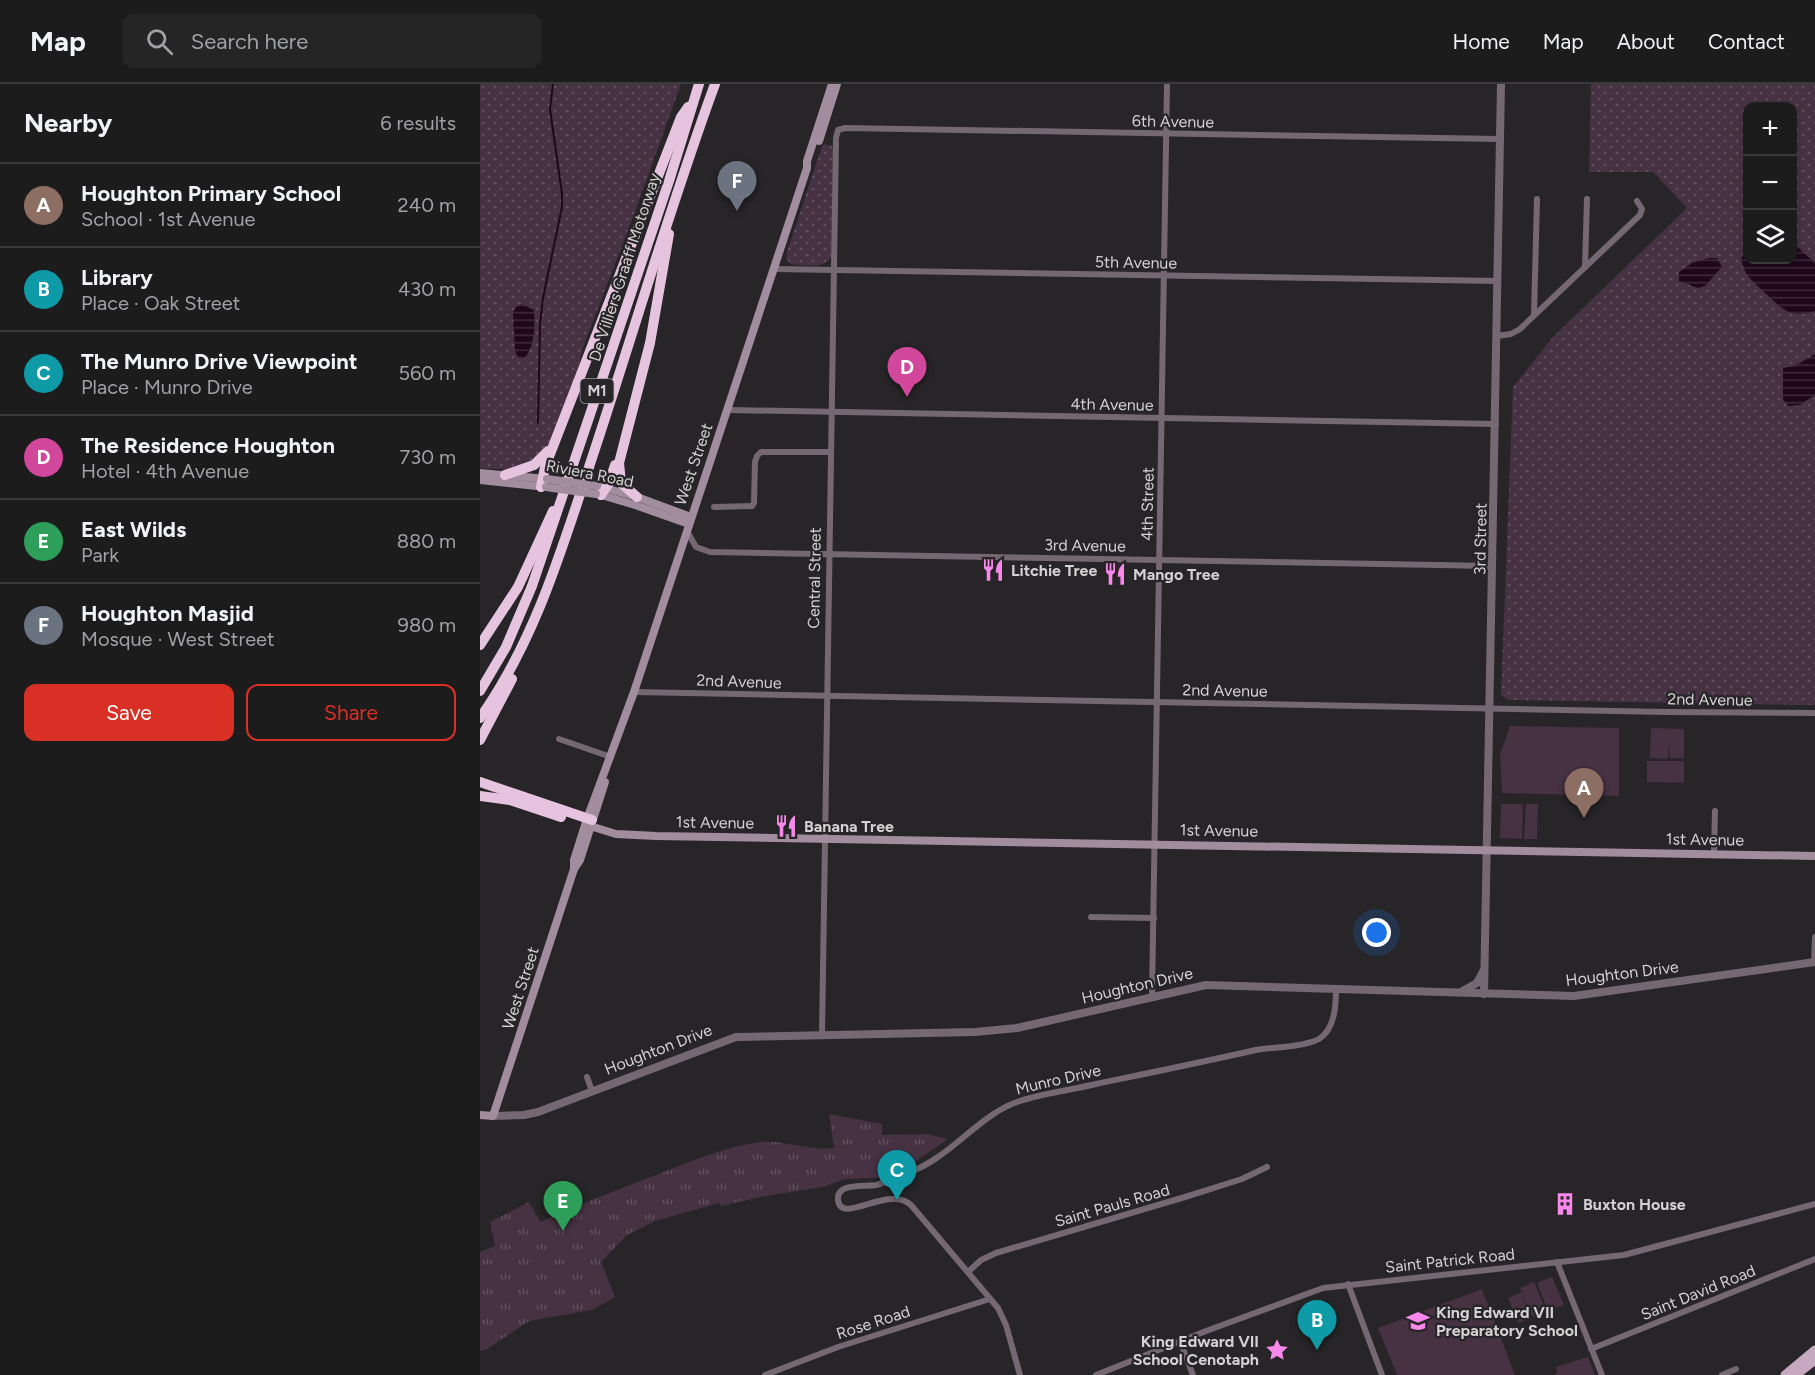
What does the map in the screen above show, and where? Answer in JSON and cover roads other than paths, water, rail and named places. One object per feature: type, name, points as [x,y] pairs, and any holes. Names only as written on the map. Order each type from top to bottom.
[{"type":"highway","name":"De Villiers Graaff Motorway","points":[[480,692],[516,626],[560,505],[699,84]]},
{"type":"highway","name":"M1","points":[[480,718],[515,661],[534,622],[562,546],[715,84]]},
{"type":"highway","points":[[544,483],[555,442],[613,288],[681,117],[694,103]]},
{"type":"highway","points":[[637,497],[621,483],[619,463],[639,387],[668,242],[669,219]]},
{"type":"highway","points":[[600,491],[613,474],[649,338]]},
{"type":"highway","points":[[506,475],[534,465],[555,442]]},
{"type":"highway","points":[[480,645],[518,587],[546,524],[553,511],[560,505]]},
{"type":"highway","points":[[480,740],[508,689],[515,661]]},
{"type":"highway","points":[[480,782],[588,822]]},
{"type":"highway","points":[[480,796],[510,800],[588,822]]},
{"type":"main road","points":[[832,90],[837,84]]},
{"type":"main road","name":"West Street","points":[[493,1116],[574,869],[580,860],[602,775],[606,770],[634,692],[807,168],[812,163],[832,90]]},
{"type":"main road","name":"Riviera Road","points":[[480,473],[506,475],[637,497],[689,524]]},
{"type":"main road","name":"Riviera Road","points":[[480,480],[544,483]]},
{"type":"main road","name":"Riviera Road","points":[[600,491],[689,524]]},
{"type":"main road","name":"1st Avenue","points":[[588,822],[618,829],[623,834],[1815,856]]},
{"type":"main road","name":"Houghton Drive","points":[[480,1115],[493,1116]]},
{"type":"main road","points":[[1785,1375],[1815,1350]]},
{"type":"main road","points":[[1796,1375],[1815,1360]]},
{"type":"street","name":"4th Street","points":[[1152,996],[1167,84]]},
{"type":"street","name":"3rd Street","points":[[1484,994],[1501,84]]},
{"type":"street","name":"6th Avenue","points":[[845,128],[1500,139]]},
{"type":"street","name":"Central Street","points":[[822,1034],[837,135],[840,129],[845,128]]},
{"type":"street","points":[[1534,315],[1537,199]]},
{"type":"street","points":[[1585,267],[1587,199]]},
{"type":"street","points":[[1497,336],[1514,333],[1640,214],[1642,209],[1637,201]]},
{"type":"street","name":"5th Avenue","points":[[774,269],[1498,281]]},
{"type":"street","name":"4th Avenue","points":[[728,410],[1496,424]]},
{"type":"street","points":[[714,507],[752,506],[755,462],[761,452],[830,452]]},
{"type":"street","name":"3rd Avenue","points":[[689,524],[695,546],[706,551],[1493,566]]},
{"type":"street","name":"2nd Avenue","points":[[634,692],[1815,713]]},
{"type":"street","points":[[559,739],[610,757]]},
{"type":"street","points":[[1714,854],[1715,811]]},
{"type":"street","points":[[1091,917],[1154,918]]},
{"type":"street","points":[[1815,937],[1815,962]]},
{"type":"street","name":"Houghton Drive","points":[[493,1116],[534,1114],[732,1038],[975,1032],[1012,1029],[1206,985],[1592,995],[1815,962]]},
{"type":"street","points":[[1458,993],[1477,983],[1486,966]]},
{"type":"street","name":"Munro Drive","points":[[1020,1374],[1006,1325],[998,1308],[905,1200],[890,1197],[849,1209],[839,1204],[839,1194],[849,1187],[885,1183],[914,1171],[938,1157],[990,1116],[1019,1101],[1271,1047],[1313,1041],[1322,1036],[1330,1025],[1335,1007],[1336,989]]},
{"type":"street","points":[[588,1077],[592,1090]]},
{"type":"street","name":"Saint Pauls Road","points":[[968,1272],[981,1260],[996,1253],[1242,1179],[1267,1167]]},
{"type":"street","name":"Saint Patrick Road","points":[[1096,1375],[1309,1292],[1348,1284],[1637,1252],[1815,1204]]},
{"type":"street","name":"Saint David Road","points":[[1592,1349],[1815,1259]]},
{"type":"street","points":[[1557,1262],[1602,1375]]},
{"type":"street","points":[[1348,1284],[1382,1375]]},
{"type":"street","name":"Rose Road","points":[[765,1375],[838,1347],[990,1299]]},
{"type":"street","points":[[1180,1341],[1193,1375]]},
{"type":"street","points":[[1722,1375],[1736,1369]]},
{"type":"waterway","points":[[538,423],[540,324],[543,298],[562,207],[550,109],[553,84]]},
{"type":"place","name":"Houghton Masjid","points":[[737,211]]},
{"type":"place","name":"The Residence Houghton","points":[[907,397]]},
{"type":"place","name":"Litchie Tree","points":[[993,570]]},
{"type":"place","name":"Mango Tree","points":[[1115,574]]},
{"type":"place","name":"Houghton Primary School","points":[[1584,818]]},
{"type":"place","name":"Banana Tree","points":[[786,826]]},
{"type":"place","name":"The Munro Drive Viewpoint","points":[[897,1200]]},
{"type":"place","name":"Buxton House","points":[[1565,1204]]},
{"type":"place","name":"East Wilds","points":[[563,1231]]},
{"type":"place","name":"King Edward VII Preparatory School","points":[[1418,1321]]},
{"type":"place","name":"King Edward VII School Cenotaph","points":[[1277,1350]]},
{"type":"place","name":"Library","points":[[1317,1350]]}]
